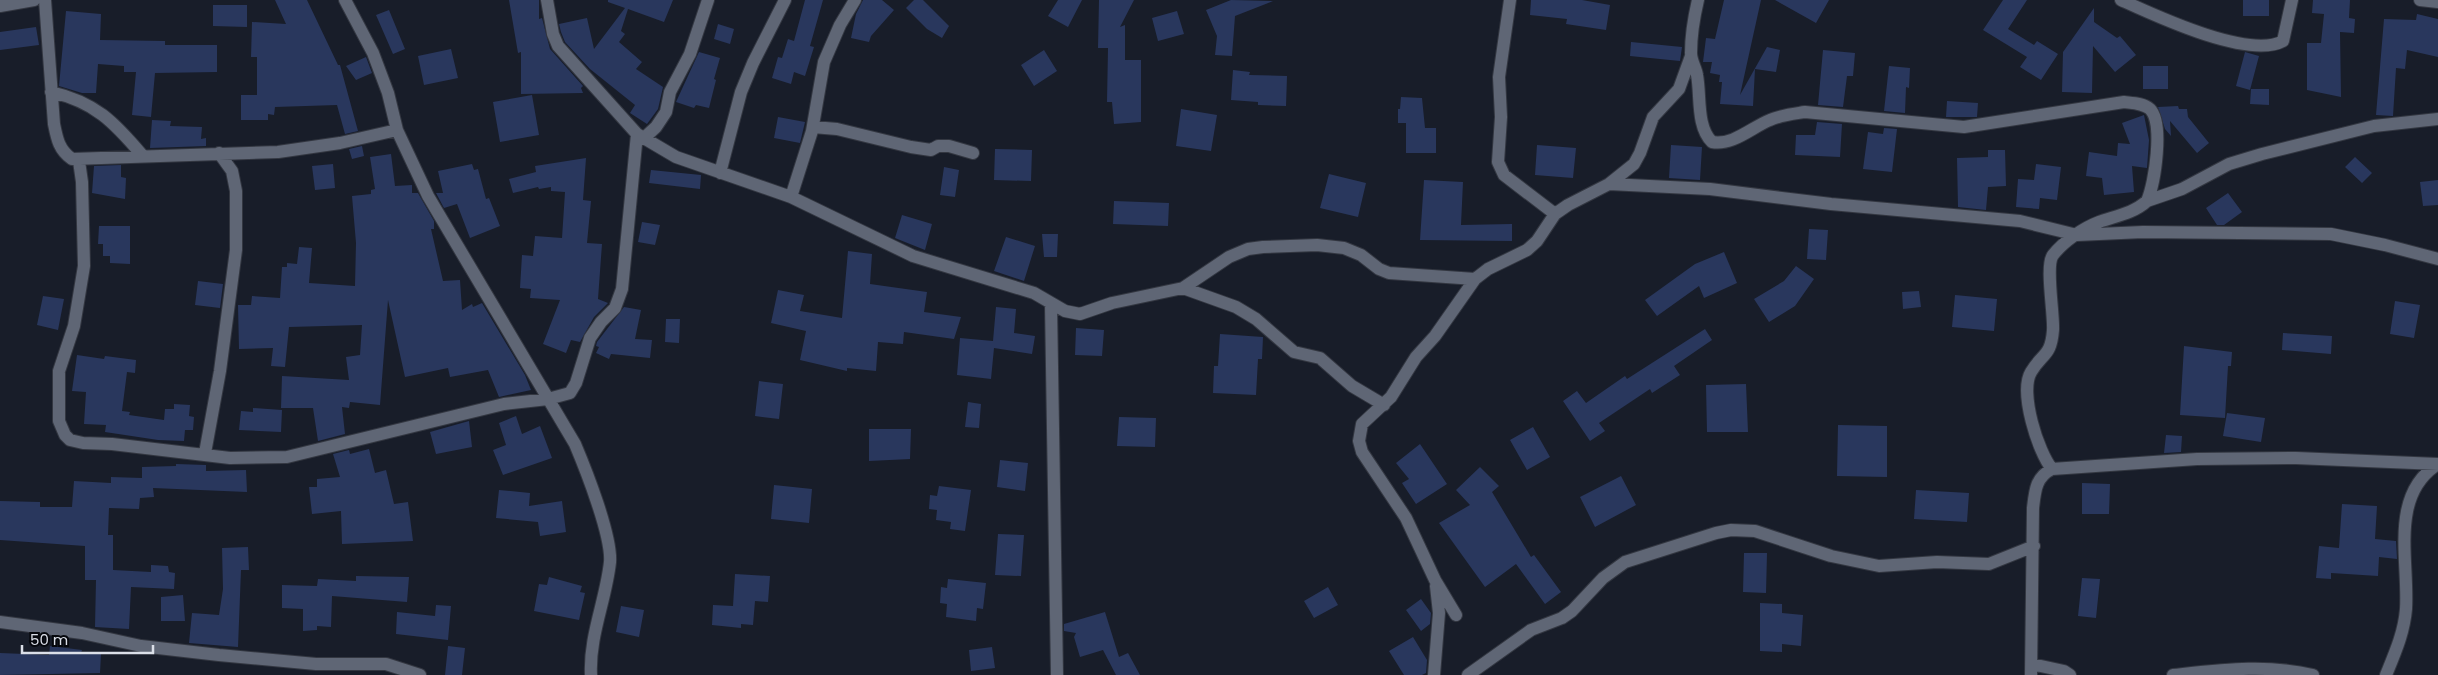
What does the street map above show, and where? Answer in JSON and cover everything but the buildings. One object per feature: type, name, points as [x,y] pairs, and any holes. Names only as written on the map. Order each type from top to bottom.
[{"type":"street","points":[[0,6],[34,0]]},
{"type":"street","points":[[45,0],[51,92],[58,144],[65,154],[79,161],[142,155],[309,149],[397,130]]},
{"type":"street","points":[[345,0],[373,53],[388,93],[397,130],[428,196],[581,457],[610,546],[608,570],[593,645],[591,675]]},
{"type":"street","points":[[547,0],[553,34],[558,46],[640,136],[676,157],[792,197],[913,256],[1007,283],[1034,293],[1051,305],[1065,311],[1080,314],[1112,303],[1183,288],[1228,257],[1248,249],[1317,245],[1353,251],[1389,273],[1475,279]]},
{"type":"street","points":[[640,136],[656,127],[666,112],[670,92],[690,54],[708,0]]},
{"type":"street","points":[[720,173],[741,92],[753,63],[785,0]]},
{"type":"street","points":[[792,197],[813,127],[824,62],[840,25],[855,0]]},
{"type":"street","points":[[1510,0],[1499,77],[1501,117],[1498,162],[1504,175],[1555,214]]},
{"type":"street","points":[[1456,615],[1435,580],[1406,518],[1360,447],[1359,431],[1362,424],[1384,406],[1475,279],[1488,269],[1527,250],[1537,241],[1555,214],[1568,205],[1609,184],[1626,172],[1637,159],[1652,116],[1679,89],[1691,56],[1698,0]]},
{"type":"street","points":[[2121,0],[2194,32],[2230,41],[2260,44],[2283,41],[2292,0]]},
{"type":"street","points":[[2420,0],[2438,2]]},
{"type":"street","points":[[1691,56],[1698,76],[1704,126],[1709,139],[1716,142],[1737,138],[1784,115],[1804,112],[1964,127],[2124,102],[2147,106],[2154,113],[2158,124],[2157,145],[2147,201]]},
{"type":"street","points":[[51,92],[73,97],[113,122],[142,155]]},
{"type":"street","points":[[2052,469],[2046,461],[2034,433],[2028,380],[2032,370],[2044,358],[2052,344],[2053,308],[2049,270],[2051,259],[2063,244],[2096,223],[2136,210],[2147,201],[2182,189],[2229,164],[2374,126],[2438,119]]},
{"type":"street","points":[[813,127],[837,129],[911,147],[930,150],[938,146],[949,146],[973,153]]},
{"type":"street","points":[[79,161],[82,182],[84,266],[74,326],[59,371],[58,412],[61,429],[70,440],[76,442],[205,453],[250,459],[287,457],[504,404],[548,399],[570,393],[574,388],[590,338],[614,308],[622,289],[640,136]]},
{"type":"street","points":[[205,453],[220,371],[236,250],[236,191],[232,171],[219,153]]},
{"type":"street","points":[[1609,184],[1710,189],[1831,204],[2020,221],[2077,235],[2143,232],[2330,234],[2385,244],[2438,259]]},
{"type":"street","points":[[1183,288],[1236,307],[1256,319],[1294,352],[1320,358],[1352,386],[1384,406]]},
{"type":"street","points":[[1051,305],[1057,675]]},
{"type":"street","points":[[2070,675],[2064,671],[2031,669],[2033,508],[2035,486],[2045,473],[2052,469],[2196,459],[2296,458],[2438,464]]},
{"type":"street","points":[[2386,675],[2402,637],[2405,618],[2405,535],[2408,503],[2418,480],[2438,464]]},
{"type":"street","points":[[1468,675],[1531,630],[1562,618],[1572,611],[1603,578],[1626,562],[1730,530],[1755,531],[1823,554],[1879,566],[1937,562],[1989,564],[2034,546]]},
{"type":"street","points":[[1434,675],[1439,613],[1435,580]]},
{"type":"street","points":[[0,622],[82,633],[141,646],[220,655],[316,664],[386,664],[420,675]]},
{"type":"street","points":[[2173,675],[2249,668],[2291,670],[2313,675]]}]
